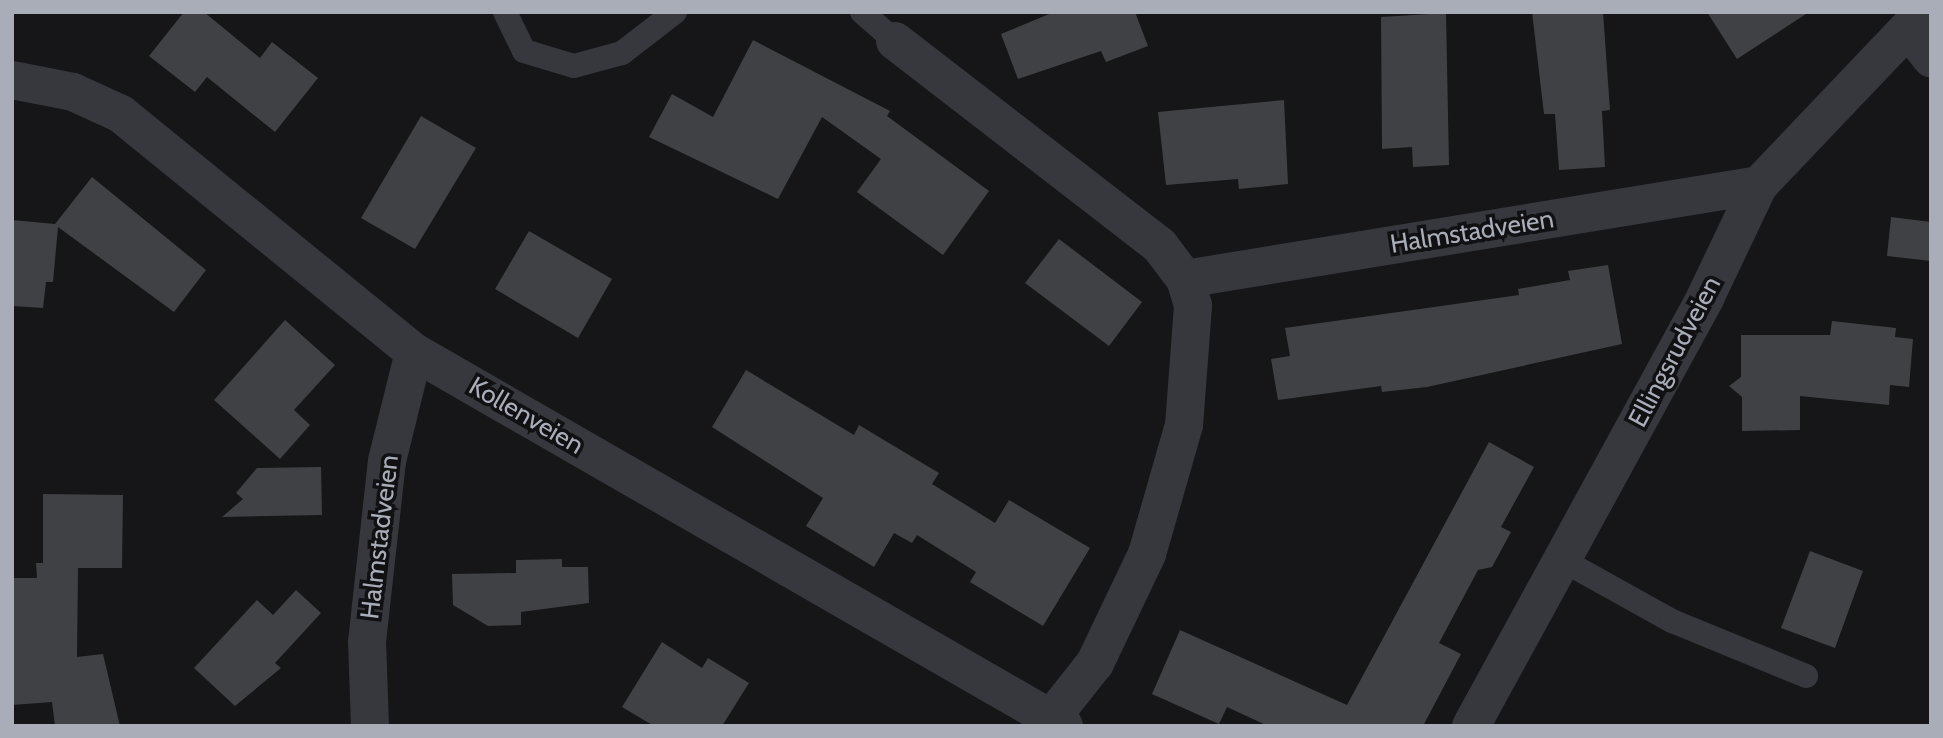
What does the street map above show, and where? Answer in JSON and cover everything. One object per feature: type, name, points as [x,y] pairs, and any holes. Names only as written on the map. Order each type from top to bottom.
[{"type":"street","name":"Ellingsrudveien","points":[[1471,726],[1564,561],[1759,185],[1921,34]]},
{"type":"street","points":[[895,41],[1134,223],[1185,279],[1193,306],[1193,371],[1165,497],[1121,614],[1054,724]]},
{"type":"street","name":"Kollenveien","points":[[12,80],[73,92],[121,114],[414,352],[1054,724]]},
{"type":"street","name":"Halmstadveien","points":[[1185,279],[1759,185]]},
{"type":"street","name":"Halmstadveien","points":[[370,726],[367,642],[387,461],[414,352]]},
{"type":"lane","points":[[505,12],[524,51],[573,66],[631,49],[675,12]]},
{"type":"lane","points":[[862,12],[895,41]]},
{"type":"lane","points":[[1564,561],[1672,621],[1806,676]]},
{"type":"building","points":[[184,12],[204,12],[260,58],[272,42],[318,78],[275,132],[207,77],[195,92],[149,56]]},
{"type":"building","points":[[1054,12],[1135,12],[1148,46],[1106,62],[1101,51],[1018,79],[1001,34]]},
{"type":"building","points":[[1532,12],[1603,12],[1610,110],[1602,111],[1605,167],[1559,170],[1555,114],[1544,114]]},
{"type":"building","points":[[1707,12],[1809,12],[1737,59]]},
{"type":"building","points":[[1446,13],[1449,165],[1413,167],[1412,147],[1382,149],[1381,17]]},
{"type":"building","points":[[753,40],[890,111],[887,116],[989,191],[943,255],[857,192],[881,159],[822,117],[778,199],[649,137],[672,94],[713,117]]},
{"type":"building","points":[[1284,100],[1288,184],[1239,189],[1238,179],[1166,185],[1158,112]]},
{"type":"building","points":[[421,116],[476,148],[415,249],[361,218]]},
{"type":"building","points":[[92,177],[206,270],[174,312],[58,227],[53,282],[46,282],[43,308],[12,306],[12,220],[55,224]]},
{"type":"building","points":[[1891,217],[1931,222],[1931,261],[1887,256]]},
{"type":"building","points":[[529,231],[612,279],[578,338],[495,289]]},
{"type":"building","points":[[1059,239],[1142,302],[1109,346],[1025,283]]},
{"type":"building","points":[[1608,265],[1622,344],[1427,387],[1382,392],[1381,386],[1278,400],[1271,359],[1290,356],[1285,328],[1519,295],[1518,289],[1570,280],[1568,271]]},
{"type":"building","points":[[285,320],[335,365],[294,410],[310,425],[280,459],[214,400]]},
{"type":"building","points":[[1832,321],[1896,328],[1895,337],[1913,339],[1909,387],[1890,385],[1889,405],[1800,396],[1800,430],[1742,431],[1742,397],[1729,386],[1741,377],[1741,335],[1830,335]]},
{"type":"building","points":[[746,370],[854,435],[859,425],[939,473],[932,484],[995,523],[1009,500],[1090,548],[1043,626],[970,582],[976,572],[917,535],[912,543],[894,533],[874,567],[806,526],[823,498],[712,427]]},
{"type":"building","points":[[1489,442],[1534,467],[1501,527],[1511,532],[1492,567],[1478,570],[1439,643],[1461,654],[1423,726],[1268,726],[1227,707],[1219,724],[1152,694],[1180,630],[1347,705]]},
{"type":"building","points":[[321,467],[322,515],[222,517],[243,499],[236,493],[257,468]]},
{"type":"building","points":[[43,494],[123,495],[122,568],[78,568],[77,657],[103,654],[120,726],[55,726],[52,702],[12,705],[12,578],[37,578],[36,563],[43,563]]},
{"type":"building","points":[[1810,551],[1863,571],[1835,648],[1781,628]]},
{"type":"building","points":[[562,559],[562,567],[588,567],[589,603],[521,612],[521,625],[488,626],[453,605],[452,574],[516,573],[516,560]]},
{"type":"building","points":[[296,590],[321,613],[275,663],[281,668],[235,706],[194,668],[257,600],[273,615]]},
{"type":"building","points":[[662,642],[702,668],[708,658],[749,683],[722,726],[654,726],[622,707]]}]
